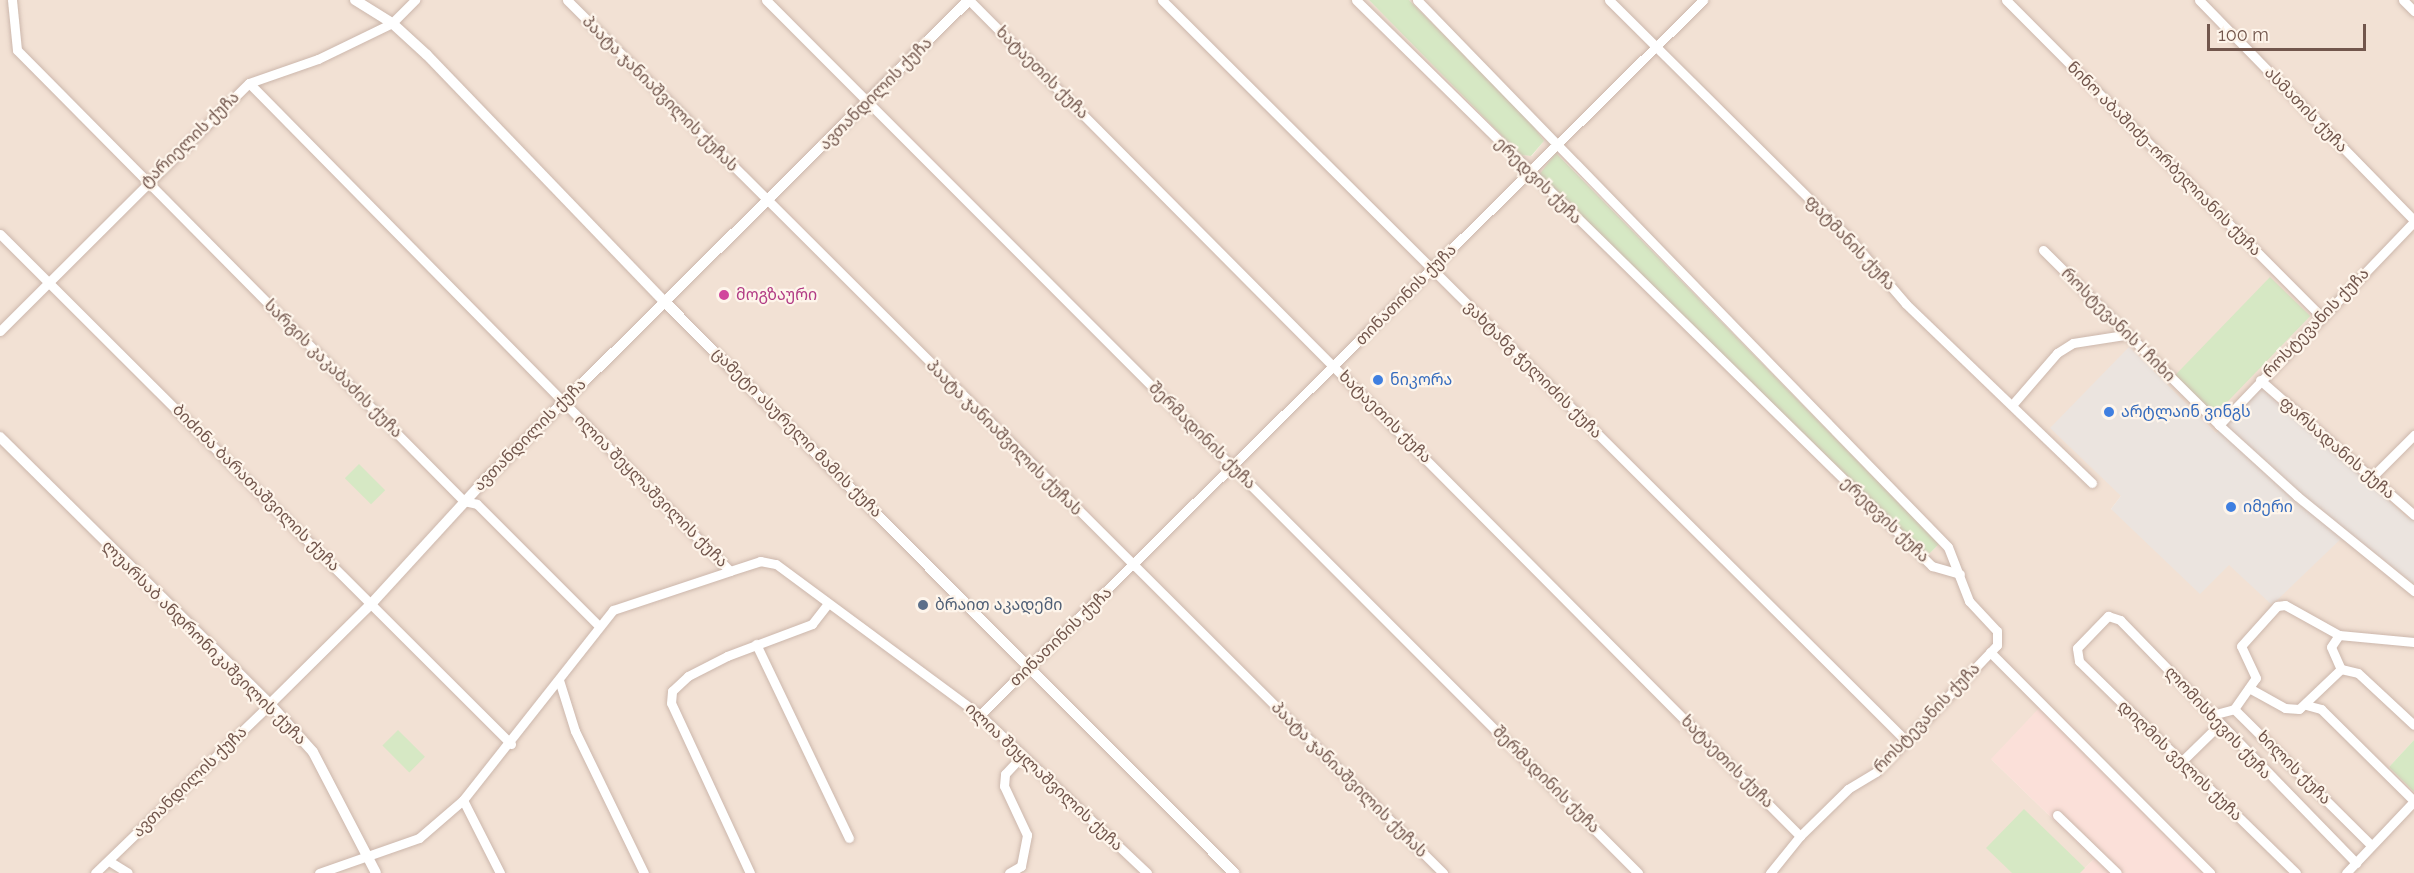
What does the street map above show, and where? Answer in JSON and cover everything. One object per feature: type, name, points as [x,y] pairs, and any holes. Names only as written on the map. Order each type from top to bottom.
[{"type":"street","name":"სარგის კაკაბაძის ქუჩა","points":[[12,0],[17,50],[464,501],[477,504],[598,625]]},
{"type":"street","name":"ცამეტი ასურელი მამის ქუჩა","points":[[355,0],[392,23],[666,303],[1234,873]]},
{"type":"street","name":"ტარიელის ქუჩა","points":[[0,332],[148,180],[249,83],[318,58],[392,23],[415,0]]},
{"type":"street","name":"პაატა ჯანიაშვილის ქუჩას","points":[[567,0],[767,203],[1443,873]]},
{"type":"street","name":"შერმადინის ქუჩა","points":[[766,0],[1638,873]]},
{"type":"street","name":"ავთანდილის ქუჩა","points":[[95,873],[373,602],[464,501],[767,203],[969,0]]},
{"type":"street","name":"ხატაეთის ქუჩა","points":[[969,0],[1800,836]]},
{"type":"street","name":"ვახტანგ ჭელიძის ქუჩა","points":[[1162,0],[1904,739]]},
{"type":"street","name":"ერედვის ქუჩა","points":[[1356,0],[1529,173],[1932,566],[1960,574]]},
{"type":"street","name":"ერედვის ქუჩა","points":[[1417,0],[1948,547],[1960,574]]},
{"type":"street","name":"ფატმანის ქუჩა","points":[[1609,0],[1851,240],[1906,304],[2092,483]]},
{"type":"street","name":"თინათინის ქუჩა","points":[[980,715],[1031,668],[1703,0]]},
{"type":"street","name":"ნინო აბაშიძე-ორბელიანის ქუჩა","points":[[2006,0],[2322,317]]},
{"type":"street","name":"ასმათის ქუჩა","points":[[2199,0],[2414,221]]},
{"type":"street","points":[[2403,0],[2414,11]]},
{"type":"street","name":"ილია შეყლაშვილის ქუჩა","points":[[249,83],[730,571],[760,561],[776,564],[827,605],[980,715],[1147,873]]},
{"type":"street","name":"როსტევანის ქუჩა","points":[[2219,424],[2414,221]]},
{"type":"street","name":"ბიძინა ბარათაშვილის ქუჩა","points":[[0,234],[373,602],[511,744]]},
{"type":"street","name":"როსტევანის I ჩიხი","points":[[2043,250],[2124,335],[2297,496],[2414,591]]},
{"type":"street","points":[[2012,405],[2057,353],[2073,343],[2124,335]]},
{"type":"street","name":"ფარსადანის ქუჩა","points":[[2260,380],[2414,515]]},
{"type":"street","points":[[2371,478],[2414,435]]},
{"type":"street","name":"ლუარსაბ ანდრონიკაშვილის ქუჩა","points":[[0,436],[270,704],[313,752],[376,873]]},
{"type":"street","points":[[319,873],[367,854],[419,838],[463,800],[511,744],[598,625],[613,609],[730,571]]},
{"type":"street","name":"როსტევანის ქუჩა","points":[[1770,873],[1800,836],[1848,789],[1876,771],[1999,640],[1997,631],[1969,601],[1960,574]]},
{"type":"street","points":[[2212,715],[2234,709],[2256,678],[2241,646],[2277,606],[2284,604],[2339,635],[2414,642]]},
{"type":"street","points":[[750,873],[670,703],[672,691],[688,676],[756,644],[812,624],[827,605]]},
{"type":"street","name":"ლომისხევის ქუჩა","points":[[2079,645],[2108,616],[2114,616],[2356,863]]},
{"type":"street","points":[[2339,635],[2331,647],[2341,669]]},
{"type":"street","points":[[756,644],[849,838]]},
{"type":"street","name":"დიღმის ველის ქუჩა","points":[[2079,645],[2075,652],[2079,661],[2296,873]]},
{"type":"street","points":[[1990,652],[2210,873]]},
{"type":"street","points":[[2249,688],[2285,708],[2299,709],[2306,705],[2341,669]]},
{"type":"street","points":[[2341,669],[2358,673],[2414,725]]},
{"type":"street","points":[[559,680],[575,731],[644,873]]},
{"type":"street","points":[[2306,705],[2321,709],[2414,801],[2370,844],[2346,873]]},
{"type":"street","name":"ხილის ქუჩა","points":[[2234,709],[2370,844]]},
{"type":"street","points":[[2181,762],[2220,723]]},
{"type":"street","points":[[1009,873],[1022,866],[1027,835],[1004,786],[1005,774],[1022,756]]},
{"type":"street","points":[[463,800],[500,873]]},
{"type":"street","points":[[2057,815],[2116,873]]},
{"type":"street","points":[[109,861],[128,873]]},
{"type":"shaded area","points":[[0,0],[1369,0],[1521,155],[1532,156],[1544,141],[1532,124],[1409,0],[2414,0],[2414,513],[2408,518],[2216,433],[2129,348],[2121,496],[2111,509],[2229,565],[2348,532],[2414,584],[2414,740],[2389,767],[2414,792],[2414,873],[2205,873],[1991,759],[2094,859],[2080,873],[0,873]],"holes":[[[1556,153],[1609,203],[1939,544],[1929,554],[1588,223]]]},
{"type":"shaded area","points":[[2129,347],[2216,433],[2261,388],[2408,518],[2414,513],[2414,584],[2348,532],[2272,605],[2229,565],[2200,594],[2111,509],[2121,496],[2050,428]]},
{"type":"shaded area","points":[[2041,706],[2205,873],[2080,873],[2094,859],[1991,759]]},
{"type":"green space","points":[[1369,0],[1409,0],[1532,124],[1544,141],[1531,156],[1521,155]]},
{"type":"green space","points":[[1556,153],[1939,544],[1928,555],[1539,175]]},
{"type":"green space","points":[[2270,277],[2310,316],[2215,414],[2175,376]]},
{"type":"green space","points":[[359,464],[385,490],[371,504],[345,478]]},
{"type":"green space","points":[[398,730],[425,757],[409,772],[382,746]]},
{"type":"green space","points":[[2414,740],[2414,792],[2389,767]]},
{"type":"green space","points":[[2024,809],[2085,868],[2080,873],[2012,873],[1986,848]]},
{"type":"place","name":"მოგზაური","points":[[724,295]]},
{"type":"place","name":"ნიკორა","points":[[1378,380]]},
{"type":"place","name":"არტლაინ ვინგს","points":[[2109,412]]},
{"type":"place","name":"იმერი","points":[[2231,507]]},
{"type":"place","name":"ბრაით აკადემი","points":[[923,605]]}]
